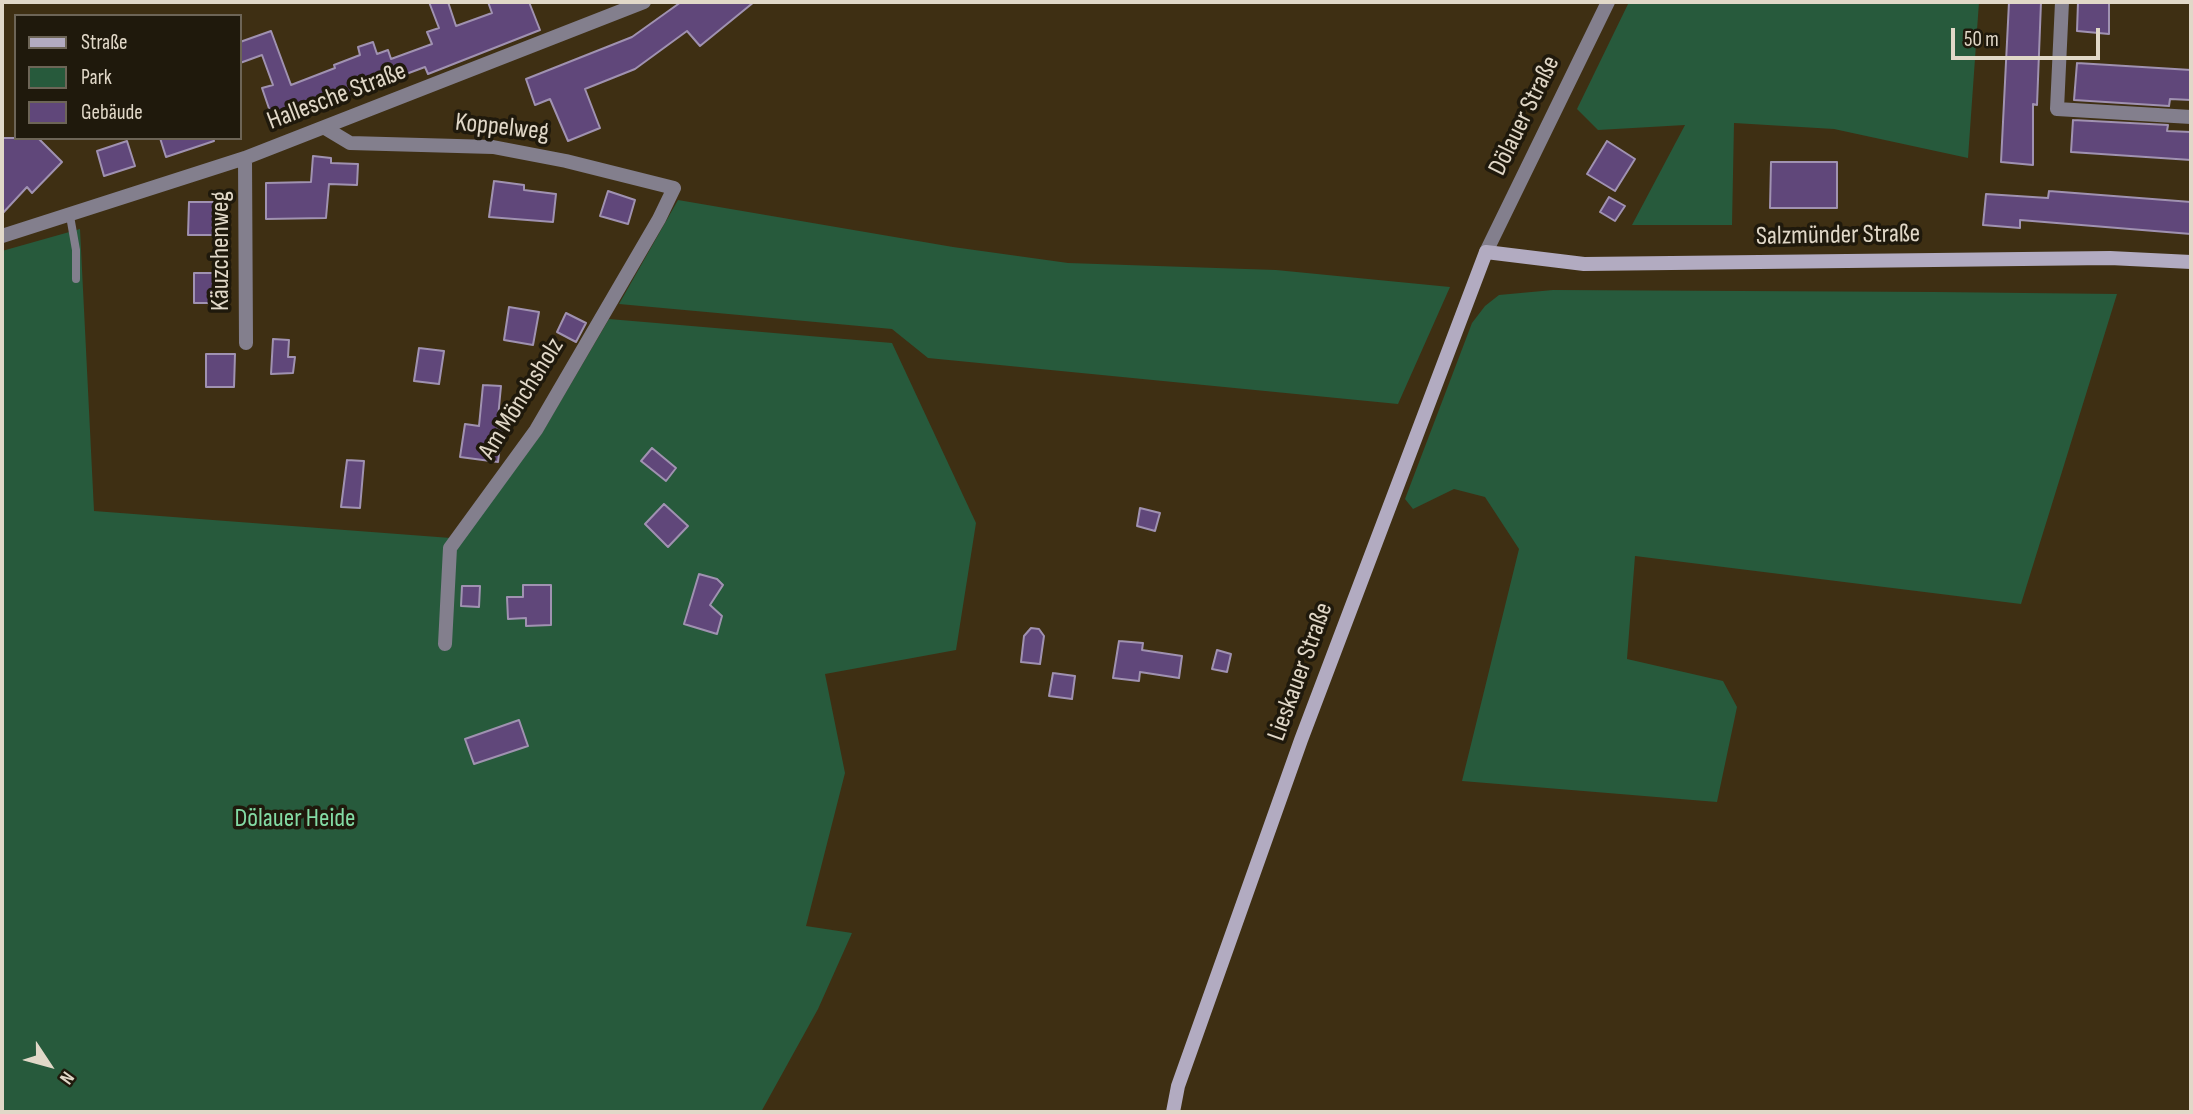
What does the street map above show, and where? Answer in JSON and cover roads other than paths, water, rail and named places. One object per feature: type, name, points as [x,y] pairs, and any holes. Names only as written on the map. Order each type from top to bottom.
[{"type":"street","points":[[615,2],[639,5]]},
{"type":"street","name":"Dölauer Straße","points":[[1486,252],[1608,2]]},
{"type":"street","points":[[2062,2],[2057,109],[2191,117]]},
{"type":"street","name":"Hallesche Straße","points":[[2,236],[245,158],[639,5]]},
{"type":"street","name":"Koppelweg","points":[[326,128],[351,143],[493,147],[566,160],[674,188]]},
{"type":"street","name":"Käuzchenweg","points":[[245,158],[246,343]]},
{"type":"street","name":"Am Mönchsholz","points":[[445,644],[450,548],[536,430],[659,219],[674,188]]},
{"type":"street","name":"Salzmünder Straße","points":[[1486,252],[1584,264],[2069,258],[2191,262]]},
{"type":"street","name":"Lieskauer Straße","points":[[1173,1112],[1178,1086],[1301,740],[1486,252]]},
{"type":"lane","points":[[69,216],[76,250],[76,279]]},
{"type":"park label","name":"Dölauer Heide","points":[[295,819]]}]
